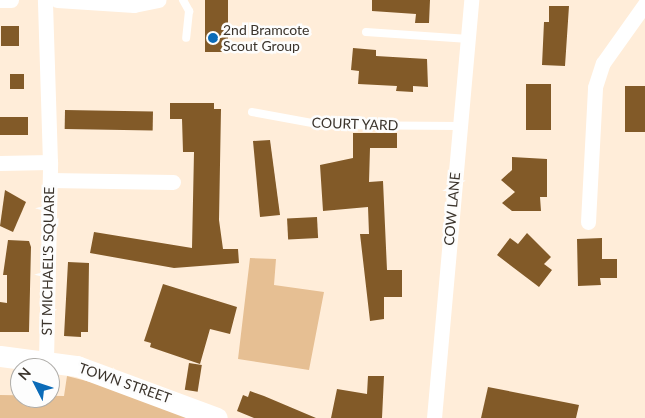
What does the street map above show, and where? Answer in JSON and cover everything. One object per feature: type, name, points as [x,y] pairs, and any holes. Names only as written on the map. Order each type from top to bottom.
[{"type":"street","points":[[0,0],[11,0]]},
{"type":"street","name":"ST MICHAEL'S SQUARE","points":[[45,0],[50,162],[46,358]]},
{"type":"street","points":[[57,0],[134,5],[158,0]]},
{"type":"street","name":"COW LANE","points":[[434,418],[471,0]]},
{"type":"street","points":[[588,222],[595,87],[603,63],[645,4],[641,0]]},
{"type":"street","points":[[0,163],[50,162]]},
{"type":"street","points":[[50,180],[172,182]]},
{"type":"street","name":"TOWN STREET","points":[[0,356],[23,358]]},
{"type":"street","name":"TOWN STREET","points":[[60,363],[115,377],[217,418]]},
{"type":"lane","points":[[183,0],[189,11],[186,38]]},
{"type":"lane","points":[[366,32],[469,39]]},
{"type":"lane","name":"COURT YARD","points":[[252,112],[323,125],[459,126]]},
{"type":"shaded area","points":[[250,258],[276,259],[274,285],[324,292],[309,370],[238,359]]},
{"type":"shaded area","points":[[67,376],[110,387],[189,418],[0,418],[0,395],[10,395],[10,408],[60,408],[60,396],[64,396]]},
{"type":"building","name":"2nd Bramcote Scout Group","points":[[205,0],[228,0],[228,52],[205,52]]},
{"type":"building","points":[[372,0],[430,0],[429,23],[415,23],[416,14],[372,11]]},
{"type":"building","points":[[549,6],[569,6],[565,66],[542,65],[544,22],[549,22]]},
{"type":"building","points":[[1,26],[19,26],[19,46],[1,46]]},
{"type":"building","points":[[353,48],[376,50],[376,56],[427,59],[428,87],[413,86],[413,92],[396,91],[397,86],[358,84],[359,71],[351,70]]},
{"type":"building","points":[[10,74],[24,74],[24,89],[10,89]]},
{"type":"building","points":[[526,84],[551,84],[551,130],[526,130]]},
{"type":"building","points":[[625,86],[645,86],[645,132],[625,132]]},
{"type":"building","points":[[170,103],[214,103],[214,109],[221,109],[219,220],[223,249],[238,249],[239,263],[174,268],[90,253],[94,232],[192,248],[194,152],[183,152],[182,119],[170,119]]},
{"type":"building","points":[[65,110],[153,112],[153,131],[65,129]]},
{"type":"building","points":[[0,117],[28,117],[28,135],[0,135]]},
{"type":"building","points":[[353,133],[397,133],[397,148],[370,148],[369,182],[383,181],[387,270],[402,270],[402,297],[384,297],[384,319],[370,321],[360,234],[369,234],[368,207],[323,211],[320,165],[353,158]]},
{"type":"building","points":[[270,140],[280,215],[260,217],[253,141]]},
{"type":"building","points":[[512,157],[547,159],[547,197],[540,197],[541,211],[512,211],[502,203],[515,192],[501,180],[512,170]]},
{"type":"building","points":[[5,190],[26,202],[13,232],[0,226]]},
{"type":"building","points":[[317,217],[318,238],[288,240],[287,219]]},
{"type":"building","points":[[527,233],[551,257],[544,264],[552,270],[539,287],[497,255],[510,238],[518,244]]},
{"type":"building","points":[[602,238],[602,259],[617,259],[617,278],[600,278],[601,285],[578,286],[577,239]]},
{"type":"building","points":[[8,240],[29,241],[31,247],[29,332],[0,332],[0,302],[7,303],[7,275],[3,275]]},
{"type":"building","points":[[68,262],[89,263],[88,332],[81,332],[81,337],[64,336]]},
{"type":"building","points":[[163,284],[237,307],[230,334],[210,329],[200,364],[150,347],[151,343],[144,341]]},
{"type":"building","points":[[189,363],[202,365],[198,392],[185,390]]},
{"type":"building","points":[[368,376],[384,376],[382,418],[331,418],[337,389],[367,394]]},
{"type":"building","points":[[488,387],[579,405],[576,418],[481,418]]},
{"type":"building","points":[[250,391],[316,418],[254,418],[237,411],[243,395],[248,397]]},
{"type":"place","name":"2nd Bramcote Scout Group","points":[[213,38]]}]
